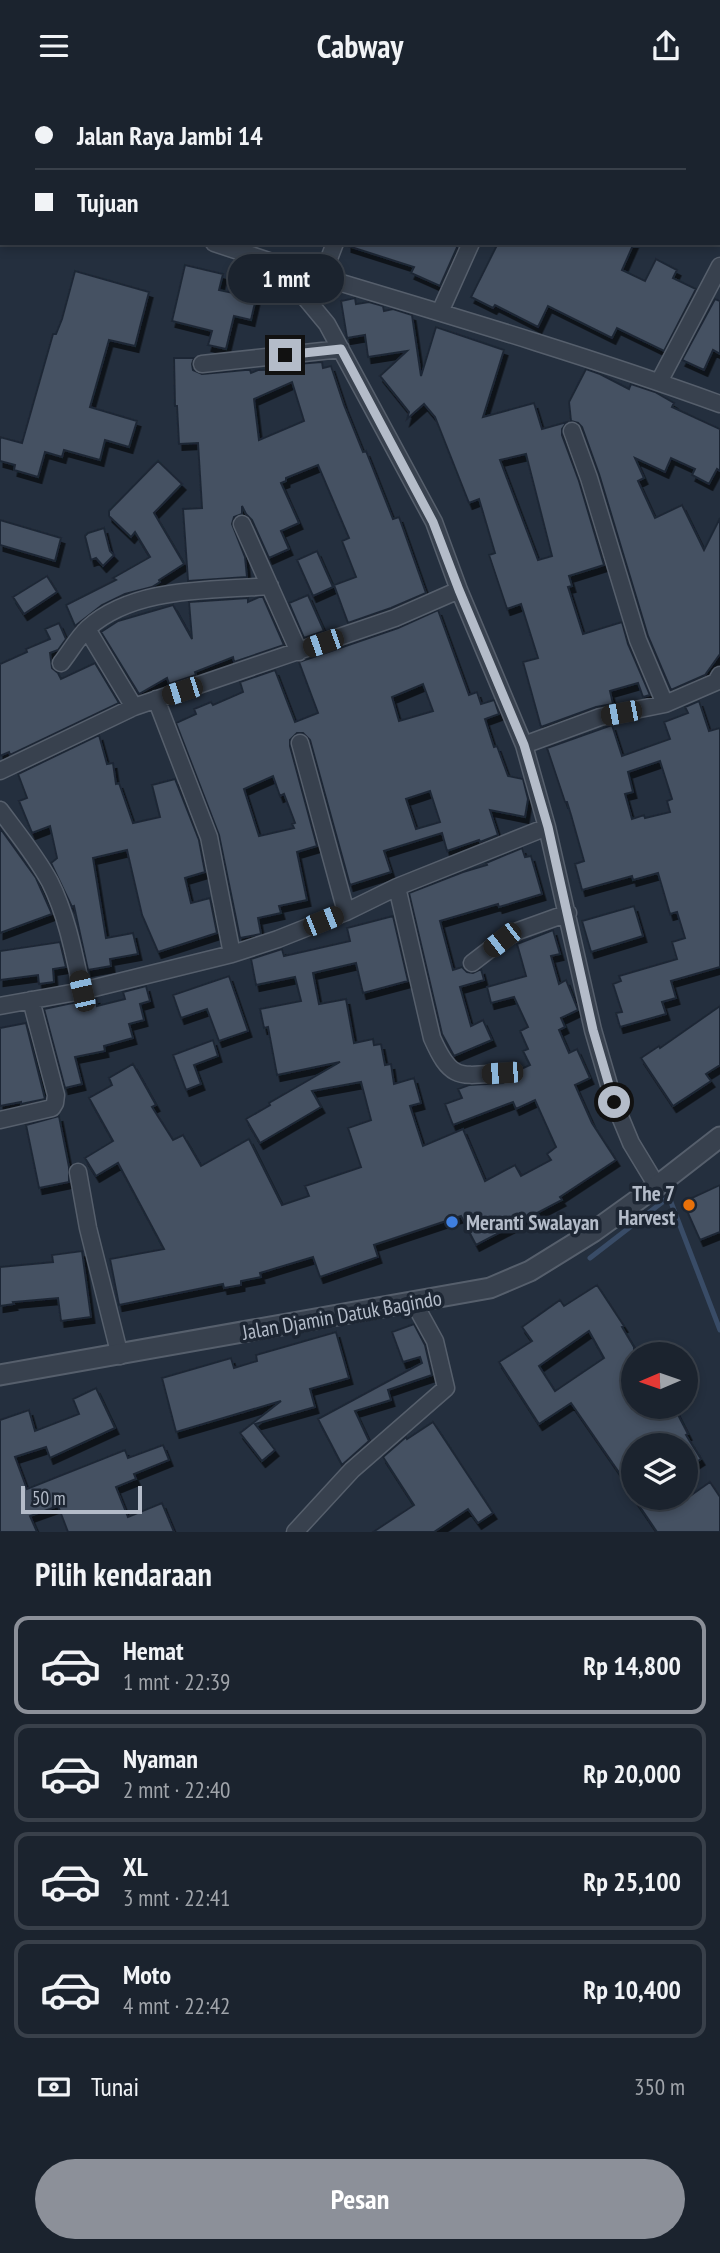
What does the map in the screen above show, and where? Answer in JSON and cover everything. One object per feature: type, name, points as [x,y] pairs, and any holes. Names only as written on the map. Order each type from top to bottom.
[{"type":"street","points":[[220,245],[440,312],[720,404]]},
{"type":"street","points":[[322,278],[334,245]]},
{"type":"street","points":[[440,312],[470,245]]},
{"type":"street","points":[[272,262],[327,324],[433,522],[524,745],[548,827],[593,1030],[614,1102],[631,1143],[657,1186]]},
{"type":"street","points":[[659,382],[720,266]]},
{"type":"street","points":[[202,365],[341,349]]},
{"type":"street","points":[[572,431],[638,640],[665,704]]},
{"type":"street","points":[[242,524],[299,652]]},
{"type":"street","points":[[61,663],[87,629],[108,614],[134,603],[162,596],[270,586]]},
{"type":"street","points":[[0,771],[134,707],[395,618],[459,590]]},
{"type":"street","points":[[87,629],[134,707]]},
{"type":"street","points":[[524,745],[600,717],[665,704],[719,682]]},
{"type":"street","points":[[156,699],[209,837],[232,954]]},
{"type":"street","points":[[300,743],[346,912]]},
{"type":"street","points":[[0,810],[36,859],[58,899],[82,991]]},
{"type":"street","points":[[0,1006],[82,991],[232,954],[278,939],[346,912],[397,887],[548,827]]},
{"type":"street","points":[[397,887],[432,1038],[441,1059],[453,1072],[465,1075],[502,1073]]},
{"type":"street","points":[[472,963],[518,931],[568,913]]},
{"type":"street","points":[[0,1120],[52,1108],[55,1103],[56,1095],[31,1000]]},
{"type":"street","name":"Jalan Djamin Datuk Bagindo","points":[[0,1375],[120,1356],[490,1288],[530,1271],[593,1232],[720,1137]]},
{"type":"street","points":[[78,1173],[88,1228],[120,1356]]},
{"type":"street","points":[[295,1532],[352,1470],[446,1388],[435,1341],[413,1301]]},
{"type":"building","points":[[458,245],[440,286],[411,273],[414,267],[348,246]]},
{"type":"building","points":[[497,245],[633,245],[622,270],[645,281],[656,259],[677,270],[673,278],[696,289],[664,351],[617,328],[612,338],[548,306],[538,327],[495,305],[493,308],[471,297]]},
{"type":"building","points":[[185,265],[223,274],[219,290],[243,295],[246,282],[259,285],[251,320],[234,316],[226,349],[208,345],[212,331],[172,321]]},
{"type":"building","points":[[75,271],[149,292],[135,346],[109,340],[90,407],[137,421],[129,447],[105,440],[100,460],[64,450],[62,457],[45,452],[38,477],[14,470],[15,465],[0,461],[0,437],[22,443],[53,334],[56,334],[62,319]]},
{"type":"building","points":[[355,298],[356,304],[369,302],[383,306],[384,311],[393,309],[412,315],[421,376],[436,327],[504,350],[483,417],[534,403],[542,429],[567,422],[562,429],[562,435],[604,565],[569,576],[572,586],[568,587],[583,634],[622,622],[628,644],[650,695],[643,697],[638,683],[610,691],[613,704],[596,707],[541,727],[523,662],[538,658],[521,604],[507,609],[489,555],[495,553],[479,499],[469,503],[435,417],[424,404],[407,419],[409,412],[380,376],[407,351],[368,357],[365,335],[347,338],[341,301]],"holes":[[[526,454],[552,556],[538,560],[500,460]]]},
{"type":"building","points":[[715,299],[720,301],[720,354],[713,350],[704,370],[682,360]]},
{"type":"building","points":[[174,358],[194,358],[193,370],[202,374],[296,369],[296,364],[322,362],[323,368],[331,366],[363,452],[366,451],[393,519],[399,517],[426,593],[348,623],[334,585],[356,577],[342,541],[349,538],[318,465],[286,478],[286,481],[281,483],[299,523],[281,531],[289,549],[269,558],[252,520],[242,506],[242,514],[234,517],[232,524],[245,557],[247,577],[188,581],[183,509],[202,508],[198,443],[179,444]],"holes":[[[292,382],[304,421],[259,440],[254,399]]]},
{"type":"building","points":[[586,369],[629,389],[631,384],[655,392],[674,403],[672,407],[720,429],[720,471],[717,469],[709,484],[692,475],[695,469],[671,458],[665,472],[635,458],[644,478],[638,481],[655,518],[682,505],[704,550],[720,518],[720,654],[705,675],[671,690],[648,636],[582,427],[571,421],[569,402]]},
{"type":"building","points":[[158,461],[182,484],[154,513],[184,564],[152,587],[125,594],[102,605],[75,626],[66,605],[116,580],[113,578],[150,557],[135,532],[131,537],[109,516],[109,511]]},
{"type":"building","points":[[0,520],[61,538],[55,561],[0,545]]},
{"type":"building","points":[[104,528],[110,551],[114,555],[103,566],[96,558],[91,560],[85,536]]},
{"type":"building","points":[[317,551],[333,587],[313,596],[297,560]]},
{"type":"building","points":[[47,576],[57,592],[24,614],[13,597]]},
{"type":"building","points":[[308,595],[324,631],[304,638],[289,603]]},
{"type":"building","points":[[263,597],[284,645],[234,662],[233,657],[195,672],[196,675],[169,684],[167,678],[139,694],[101,632],[118,621],[173,605],[192,639],[189,602],[248,598],[248,602]]},
{"type":"building","points":[[438,610],[469,695],[477,692],[481,704],[494,700],[495,702],[499,714],[485,719],[494,747],[497,746],[508,776],[523,779],[528,799],[525,817],[490,810],[498,835],[480,842],[479,840],[447,851],[442,833],[384,851],[391,872],[350,885],[310,740],[303,733],[297,733],[290,740],[290,746],[317,846],[297,852],[307,900],[279,906],[281,913],[258,918],[261,934],[240,938],[219,835],[176,723],[196,714],[194,709],[211,702],[213,705],[243,692],[240,682],[275,670],[295,722],[318,713],[299,662],[398,628]],"holes":[[[423,684],[433,711],[399,721],[392,697]],[[273,776],[280,796],[284,794],[295,823],[292,824],[294,828],[259,836],[244,789]],[[430,791],[440,822],[416,829],[406,799]]]},
{"type":"building","points":[[59,623],[66,639],[58,650],[50,653],[52,668],[61,679],[95,663],[119,703],[10,755],[9,752],[0,756],[0,664],[50,639],[45,629]]},
{"type":"building","points":[[699,701],[709,731],[720,728],[720,967],[671,981],[676,998],[662,1002],[666,1014],[620,1027],[616,1013],[622,1012],[613,984],[621,981],[619,976],[677,959],[672,942],[685,938],[677,912],[670,914],[658,873],[633,880],[632,876],[582,890],[575,864],[584,861],[567,802],[547,748],[612,725],[622,756],[670,739],[664,722],[688,713],[685,707]],"holes":[[[660,761],[672,799],[667,801],[670,812],[632,819],[625,794],[633,792],[628,772]]]},
{"type":"building","points":[[99,735],[107,764],[113,763],[116,784],[119,783],[133,823],[160,817],[152,785],[175,779],[199,840],[205,872],[185,878],[191,903],[210,898],[217,933],[158,952],[142,915],[127,850],[93,858],[106,938],[133,933],[138,954],[110,959],[111,966],[88,970],[74,906],[72,907],[51,863],[57,858],[50,826],[32,833],[19,801],[27,798],[18,774]]},
{"type":"building","points":[[0,828],[36,878],[52,914],[0,933]]},
{"type":"building","points":[[522,848],[525,857],[531,856],[542,894],[440,921],[453,970],[462,967],[473,973],[481,969],[484,980],[460,987],[471,1026],[483,1020],[492,1040],[454,1056],[442,1034],[409,893],[487,865],[486,863]]},
{"type":"building","points":[[634,906],[643,936],[591,952],[582,921]]},
{"type":"building","points":[[393,916],[408,981],[363,993],[356,963],[313,973],[319,1004],[346,999],[354,1043],[373,1039],[374,1045],[381,1044],[385,1065],[391,1064],[394,1084],[414,1078],[421,1103],[410,1106],[423,1146],[463,1129],[485,1181],[515,1165],[521,1176],[551,1160],[547,1154],[556,1147],[535,1100],[516,1109],[513,1102],[453,1125],[445,1104],[462,1098],[458,1089],[469,1085],[503,1083],[511,1078],[512,1073],[530,1065],[523,1051],[528,1049],[520,1031],[528,1027],[514,997],[491,1003],[487,987],[526,976],[517,944],[553,930],[560,954],[551,956],[559,984],[566,980],[578,1010],[561,1018],[565,1027],[559,1030],[569,1053],[577,1049],[590,1078],[575,1085],[592,1123],[616,1160],[560,1197],[562,1200],[476,1245],[461,1216],[374,1245],[378,1257],[320,1277],[313,1257],[260,1273],[261,1277],[241,1281],[241,1285],[224,1288],[223,1284],[119,1305],[110,1259],[164,1249],[118,1163],[96,1176],[85,1158],[113,1141],[89,1098],[112,1085],[109,1078],[133,1064],[156,1105],[152,1107],[173,1140],[183,1135],[201,1166],[249,1139],[282,1205],[309,1196],[305,1186],[361,1167],[348,1128],[371,1120],[361,1082],[312,1091],[321,1107],[260,1143],[246,1119],[340,1062],[277,1075],[268,1027],[264,1028],[260,1009],[301,1001],[295,977],[256,985],[251,959],[282,949],[284,956],[350,941],[347,928]]},
{"type":"building","points":[[60,942],[66,967],[53,969],[54,982],[39,984],[38,975],[0,980],[0,951]]},
{"type":"building","points":[[229,976],[248,1031],[219,1041],[207,1009],[181,1018],[173,995]]},
{"type":"building","points":[[146,986],[150,1001],[140,1004],[144,1020],[129,1024],[133,1038],[104,1046],[105,1051],[75,1057],[82,1084],[65,1088],[44,1009],[96,998],[97,1006],[125,999],[123,992]]},
{"type":"building","points":[[720,1006],[720,1065],[706,1074],[711,1081],[673,1106],[641,1058]]},
{"type":"building","points":[[26,1023],[45,1099],[0,1106],[0,1028]]},
{"type":"building","points":[[213,1040],[218,1056],[194,1065],[201,1084],[186,1090],[173,1055]]},
{"type":"building","points":[[59,1116],[69,1167],[69,1182],[39,1188],[26,1125]]},
{"type":"building","points":[[720,1185],[720,1232],[700,1240],[683,1202]]},
{"type":"building","points":[[82,1251],[91,1317],[61,1321],[58,1298],[13,1302],[14,1304],[0,1306],[0,1267],[53,1262],[52,1255]]},
{"type":"building","points":[[597,1285],[624,1326],[622,1327],[631,1342],[621,1342],[621,1419],[680,1419],[687,1433],[621,1433],[621,1475],[571,1403],[539,1424],[499,1362],[532,1341],[522,1327],[560,1300],[564,1306]],"holes":[[[589,1331],[604,1358],[555,1391],[539,1366]]]},
{"type":"building","points":[[414,1324],[425,1345],[432,1375],[388,1390],[391,1400],[355,1411],[369,1441],[342,1465],[318,1419],[422,1363],[420,1357],[403,1362],[392,1332]]},
{"type":"building","points":[[336,1332],[349,1378],[310,1389],[315,1407],[255,1424],[275,1450],[262,1461],[240,1433],[281,1401],[176,1432],[162,1378],[231,1358],[234,1368],[257,1361],[256,1355]]},
{"type":"building","points":[[96,1388],[115,1428],[50,1458],[46,1447],[15,1457],[27,1489],[125,1450],[128,1458],[163,1445],[169,1460],[134,1474],[136,1479],[116,1487],[128,1517],[162,1503],[174,1532],[68,1532],[58,1506],[30,1516],[37,1532],[0,1532],[0,1420],[29,1410],[35,1431],[79,1414],[73,1399]]},
{"type":"building","points":[[433,1422],[493,1513],[478,1523],[468,1509],[434,1532],[373,1532],[414,1505],[383,1457],[406,1437],[407,1439]]},
{"type":"building","points":[[710,1482],[720,1497],[720,1532],[657,1532],[642,1510],[698,1510],[698,1490]]},
{"type":"waterway","points":[[590,1258],[669,1197],[720,1330]]},
{"type":"place","name":"The 7 Harvest","points":[[689,1205]]},
{"type":"place","name":"Meranti Swalayan","points":[[452,1222]]},
{"type":"route","points":[[285,355],[341,349],[433,522],[524,745],[548,827],[593,1030],[614,1102]]}]
